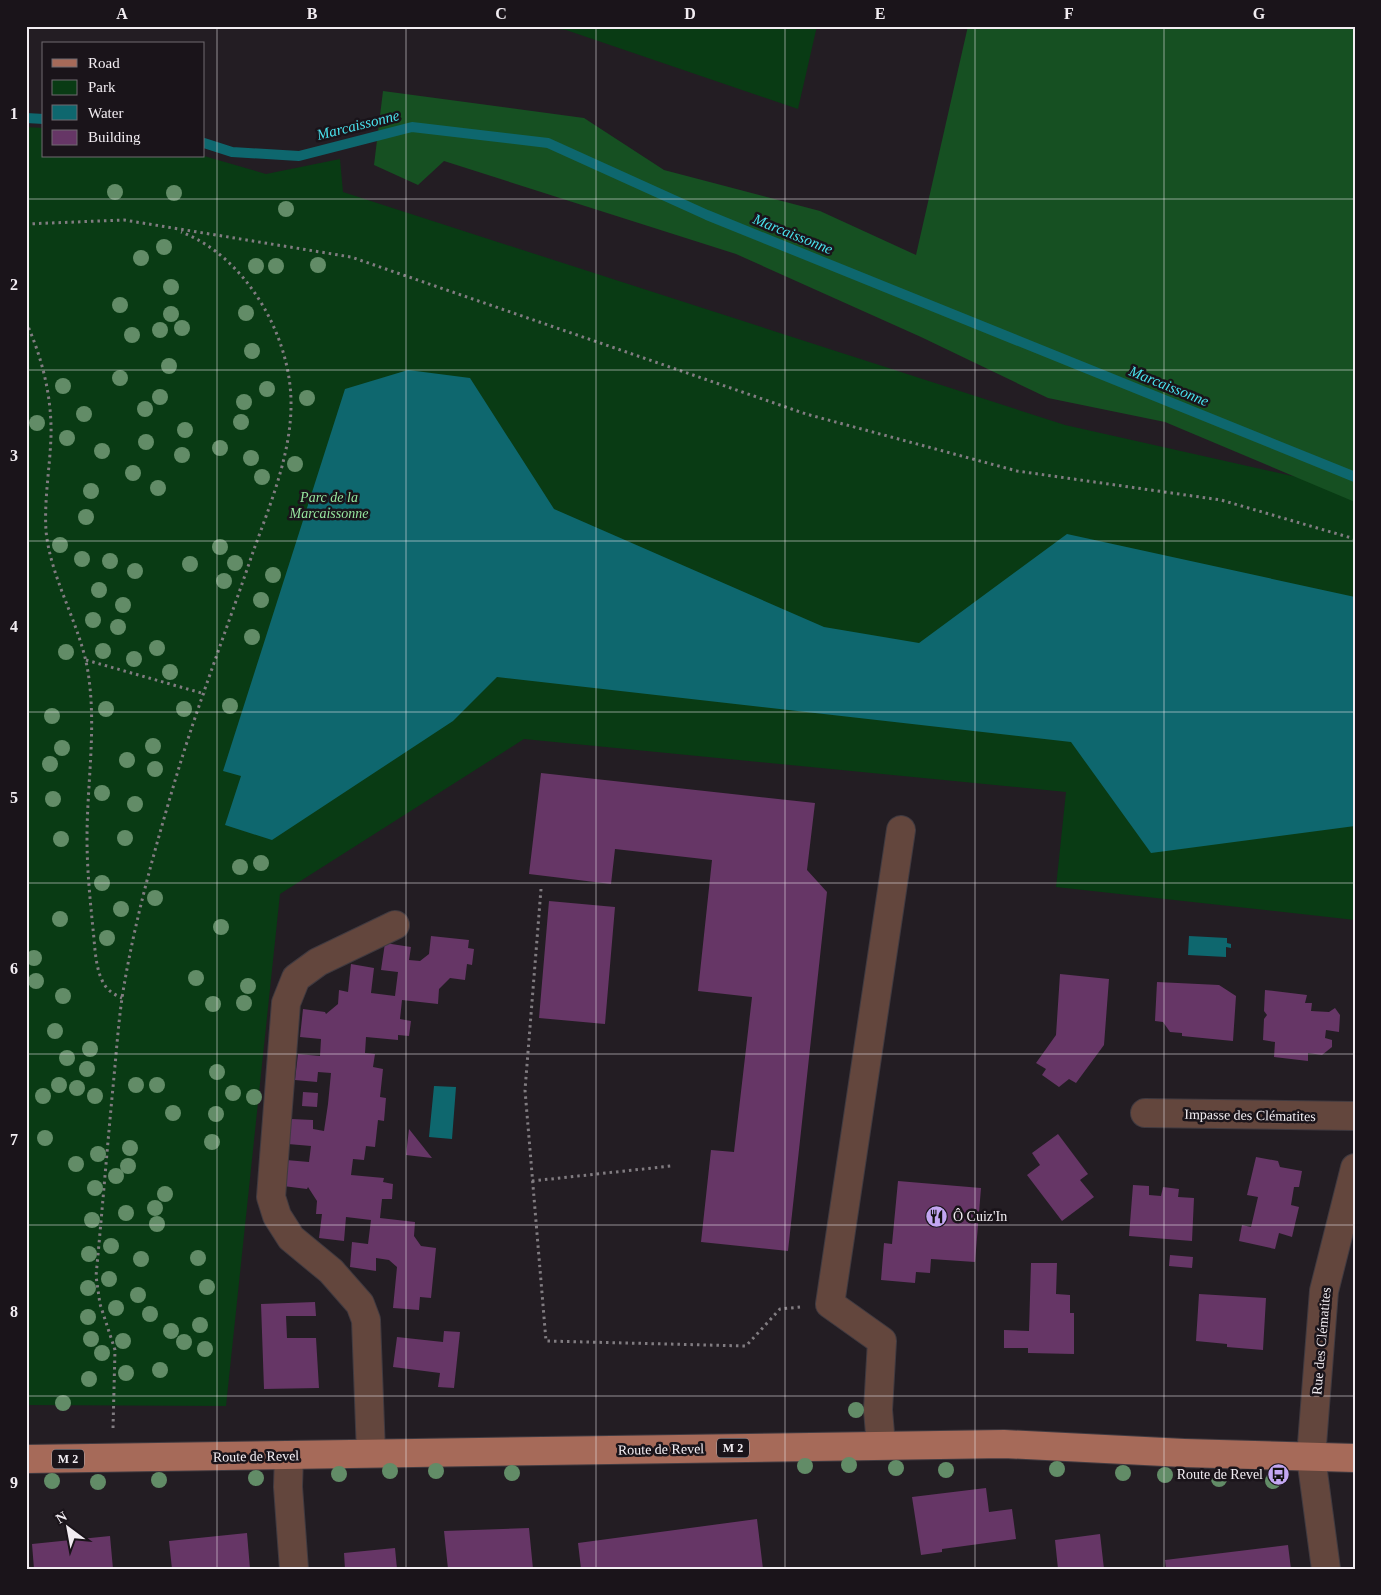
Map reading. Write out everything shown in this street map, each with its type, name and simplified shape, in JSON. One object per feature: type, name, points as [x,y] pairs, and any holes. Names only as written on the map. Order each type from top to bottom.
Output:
[{"type":"main road","name":"Route de Revel","points":[[26,1459],[1004,1444],[1355,1458]]},
{"type":"street","points":[[881,1445],[878,1410],[882,1341],[830,1304],[901,830]]},
{"type":"street","points":[[371,1453],[366,1320],[360,1304],[332,1271],[291,1238],[277,1216],[271,1196],[286,1004],[296,978],[318,962],[395,925]]},
{"type":"street","name":"Impasse des Clématites","points":[[1145,1113],[1355,1116]]},
{"type":"street","name":"Rue des Clématites","points":[[1326,1569],[1311,1457],[1324,1290],[1355,1168]]},
{"type":"street","points":[[289,1455],[288,1487],[294,1569]]},
{"type":"path","points":[[26,224],[124,220],[351,257],[806,414],[1017,471],[1222,500],[1355,539]]},
{"type":"path","points":[[113,1427],[115,1350],[100,1304],[96,1276],[122,998],[137,920],[172,789],[266,517],[291,427],[291,399],[288,375],[275,330],[248,284],[214,249],[193,236],[172,229]]},
{"type":"path","points":[[26,322],[41,365],[50,407],[51,434],[46,530],[54,568],[86,660],[89,679],[92,734],[87,838],[93,935],[99,971],[104,984],[122,998]]},
{"type":"path","points":[[86,660],[205,694]]},
{"type":"path","points":[[541,890],[525,1090],[546,1341],[746,1346],[780,1309],[830,1304]]},
{"type":"path","points":[[532,1181],[672,1166]]},
{"type":"green space","points":[[532,26],[817,26],[798,109],[566,30]]},
{"type":"green space","points":[[968,26],[1355,26],[1355,502],[1165,422],[1048,398],[921,337],[736,254],[444,161],[418,185],[374,165],[383,91],[584,118],[664,170],[820,211],[916,255]]},
{"type":"green space","name":"Parc de la Marcaissonne","points":[[26,127],[42,128],[42,158],[205,158],[205,156],[266,174],[340,159],[343,192],[1065,425],[1355,490],[1355,920],[1056,887],[1066,792],[524,739],[280,894],[226,1406],[26,1405]]},
{"type":"water","points":[[408,370],[470,378],[554,509],[824,627],[919,643],[1067,534],[1355,597],[1355,826],[1151,853],[1071,742],[497,677],[453,721],[272,840],[225,825],[241,776],[223,771],[345,389]]},
{"type":"water","points":[[1189,936],[1227,938],[1227,943],[1231,944],[1231,948],[1226,947],[1226,957],[1188,955]]},
{"type":"water","points":[[434,1086],[456,1087],[452,1139],[429,1137]]},
{"type":"building","points":[[541,773],[815,803],[807,870],[827,892],[788,1251],[701,1242],[711,1150],[734,1152],[752,997],[698,991],[712,860],[615,849],[611,884],[529,874]]},
{"type":"building","points":[[549,901],[615,907],[605,1024],[539,1018]]},
{"type":"building","points":[[431,936],[469,940],[468,948],[474,949],[472,965],[467,964],[465,980],[450,978],[439,989],[438,1004],[402,1000],[400,1019],[411,1021],[409,1036],[398,1035],[398,1040],[366,1037],[365,1053],[375,1054],[373,1067],[383,1069],[380,1097],[386,1098],[384,1121],[378,1120],[375,1147],[366,1146],[364,1160],[353,1159],[351,1175],[384,1178],[383,1182],[393,1184],[392,1199],[382,1199],[380,1218],[415,1222],[414,1236],[421,1246],[436,1248],[431,1298],[420,1297],[419,1310],[393,1308],[397,1267],[389,1260],[376,1258],[376,1271],[350,1267],[352,1242],[368,1244],[371,1220],[346,1217],[344,1241],[319,1238],[322,1214],[316,1214],[317,1201],[308,1187],[307,1189],[283,1186],[286,1160],[309,1162],[311,1146],[288,1144],[291,1119],[313,1120],[313,1129],[324,1131],[328,1104],[331,1073],[318,1072],[317,1082],[295,1080],[298,1054],[320,1056],[321,1039],[300,1037],[303,1009],[325,1012],[326,1014],[338,1004],[339,990],[348,992],[351,964],[374,968],[371,993],[395,996],[398,972],[381,970],[385,943],[411,947],[409,960],[420,961],[429,954]]},
{"type":"building","points":[[1060,974],[1109,979],[1104,1045],[1076,1083],[1069,1079],[1059,1087],[1042,1075],[1046,1069],[1036,1063],[1056,1035]]},
{"type":"building","points":[[1157,982],[1219,985],[1236,996],[1233,1041],[1182,1036],[1182,1033],[1170,1032],[1163,1022],[1155,1021]]},
{"type":"building","points":[[1265,990],[1307,995],[1305,1003],[1312,1003],[1311,1011],[1329,1012],[1335,1008],[1340,1015],[1339,1032],[1326,1030],[1325,1038],[1332,1040],[1332,1047],[1322,1055],[1308,1053],[1308,1061],[1274,1057],[1275,1042],[1263,1040],[1264,1019],[1267,1015],[1264,1011]]},
{"type":"building","points":[[303,1092],[318,1093],[317,1107],[302,1106]]},
{"type":"building","points":[[409,1129],[432,1158],[406,1155]]},
{"type":"building","points":[[1058,1134],[1088,1174],[1080,1180],[1094,1197],[1062,1221],[1027,1175],[1040,1165],[1032,1153]]},
{"type":"building","points":[[1256,1157],[1278,1161],[1280,1167],[1302,1171],[1299,1187],[1294,1187],[1291,1205],[1299,1207],[1292,1237],[1279,1233],[1275,1249],[1239,1241],[1242,1225],[1251,1227],[1258,1197],[1247,1195]]},
{"type":"building","name":"Ô Cuiz'In","points":[[898,1181],[981,1188],[975,1262],[931,1259],[930,1273],[916,1272],[915,1283],[881,1280],[884,1243],[892,1244]]},
{"type":"building","points":[[1133,1185],[1149,1186],[1149,1195],[1161,1196],[1163,1187],[1179,1189],[1178,1197],[1194,1198],[1192,1241],[1129,1236]]},
{"type":"building","points":[[1170,1255],[1193,1257],[1192,1268],[1169,1266]]},
{"type":"building","points":[[1031,1263],[1057,1263],[1056,1294],[1070,1295],[1070,1313],[1074,1313],[1074,1354],[1028,1353],[1028,1348],[1004,1348],[1004,1330],[1029,1331]]},
{"type":"building","points":[[1199,1294],[1266,1298],[1263,1350],[1227,1347],[1227,1344],[1196,1341]]},
{"type":"building","points":[[315,1302],[316,1316],[286,1316],[287,1338],[316,1338],[319,1388],[264,1389],[261,1304]]},
{"type":"building","points":[[444,1331],[460,1332],[454,1388],[438,1387],[440,1373],[393,1367],[397,1337],[443,1342]]},
{"type":"building","points":[[986,1488],[989,1512],[1012,1509],[1016,1539],[942,1549],[942,1552],[921,1555],[912,1497]]},
{"type":"building","points":[[757,1519],[763,1569],[581,1569],[578,1543]]},
{"type":"building","points":[[529,1528],[533,1569],[448,1569],[444,1531]]},
{"type":"building","points":[[247,1533],[250,1569],[172,1569],[169,1541]]},
{"type":"building","points":[[1100,1534],[1104,1569],[1058,1569],[1055,1540]]},
{"type":"building","points":[[110,1536],[113,1569],[34,1569],[32,1544]]},
{"type":"building","points":[[1288,1545],[1291,1569],[1166,1569],[1165,1560]]},
{"type":"building","points":[[395,1548],[397,1569],[345,1569],[344,1553]]},
{"type":"waterway","name":"Marcaissonne","points":[[26,118],[42,119]]},
{"type":"waterway","name":"Marcaissonne","points":[[205,143],[232,152],[299,156],[412,127],[548,143],[707,215],[1355,477]]},
{"type":"place","name":"Ô Cuiz'In","points":[[937,1216]]},
{"type":"place","name":"Route de Revel","points":[[1279,1474]]}]
